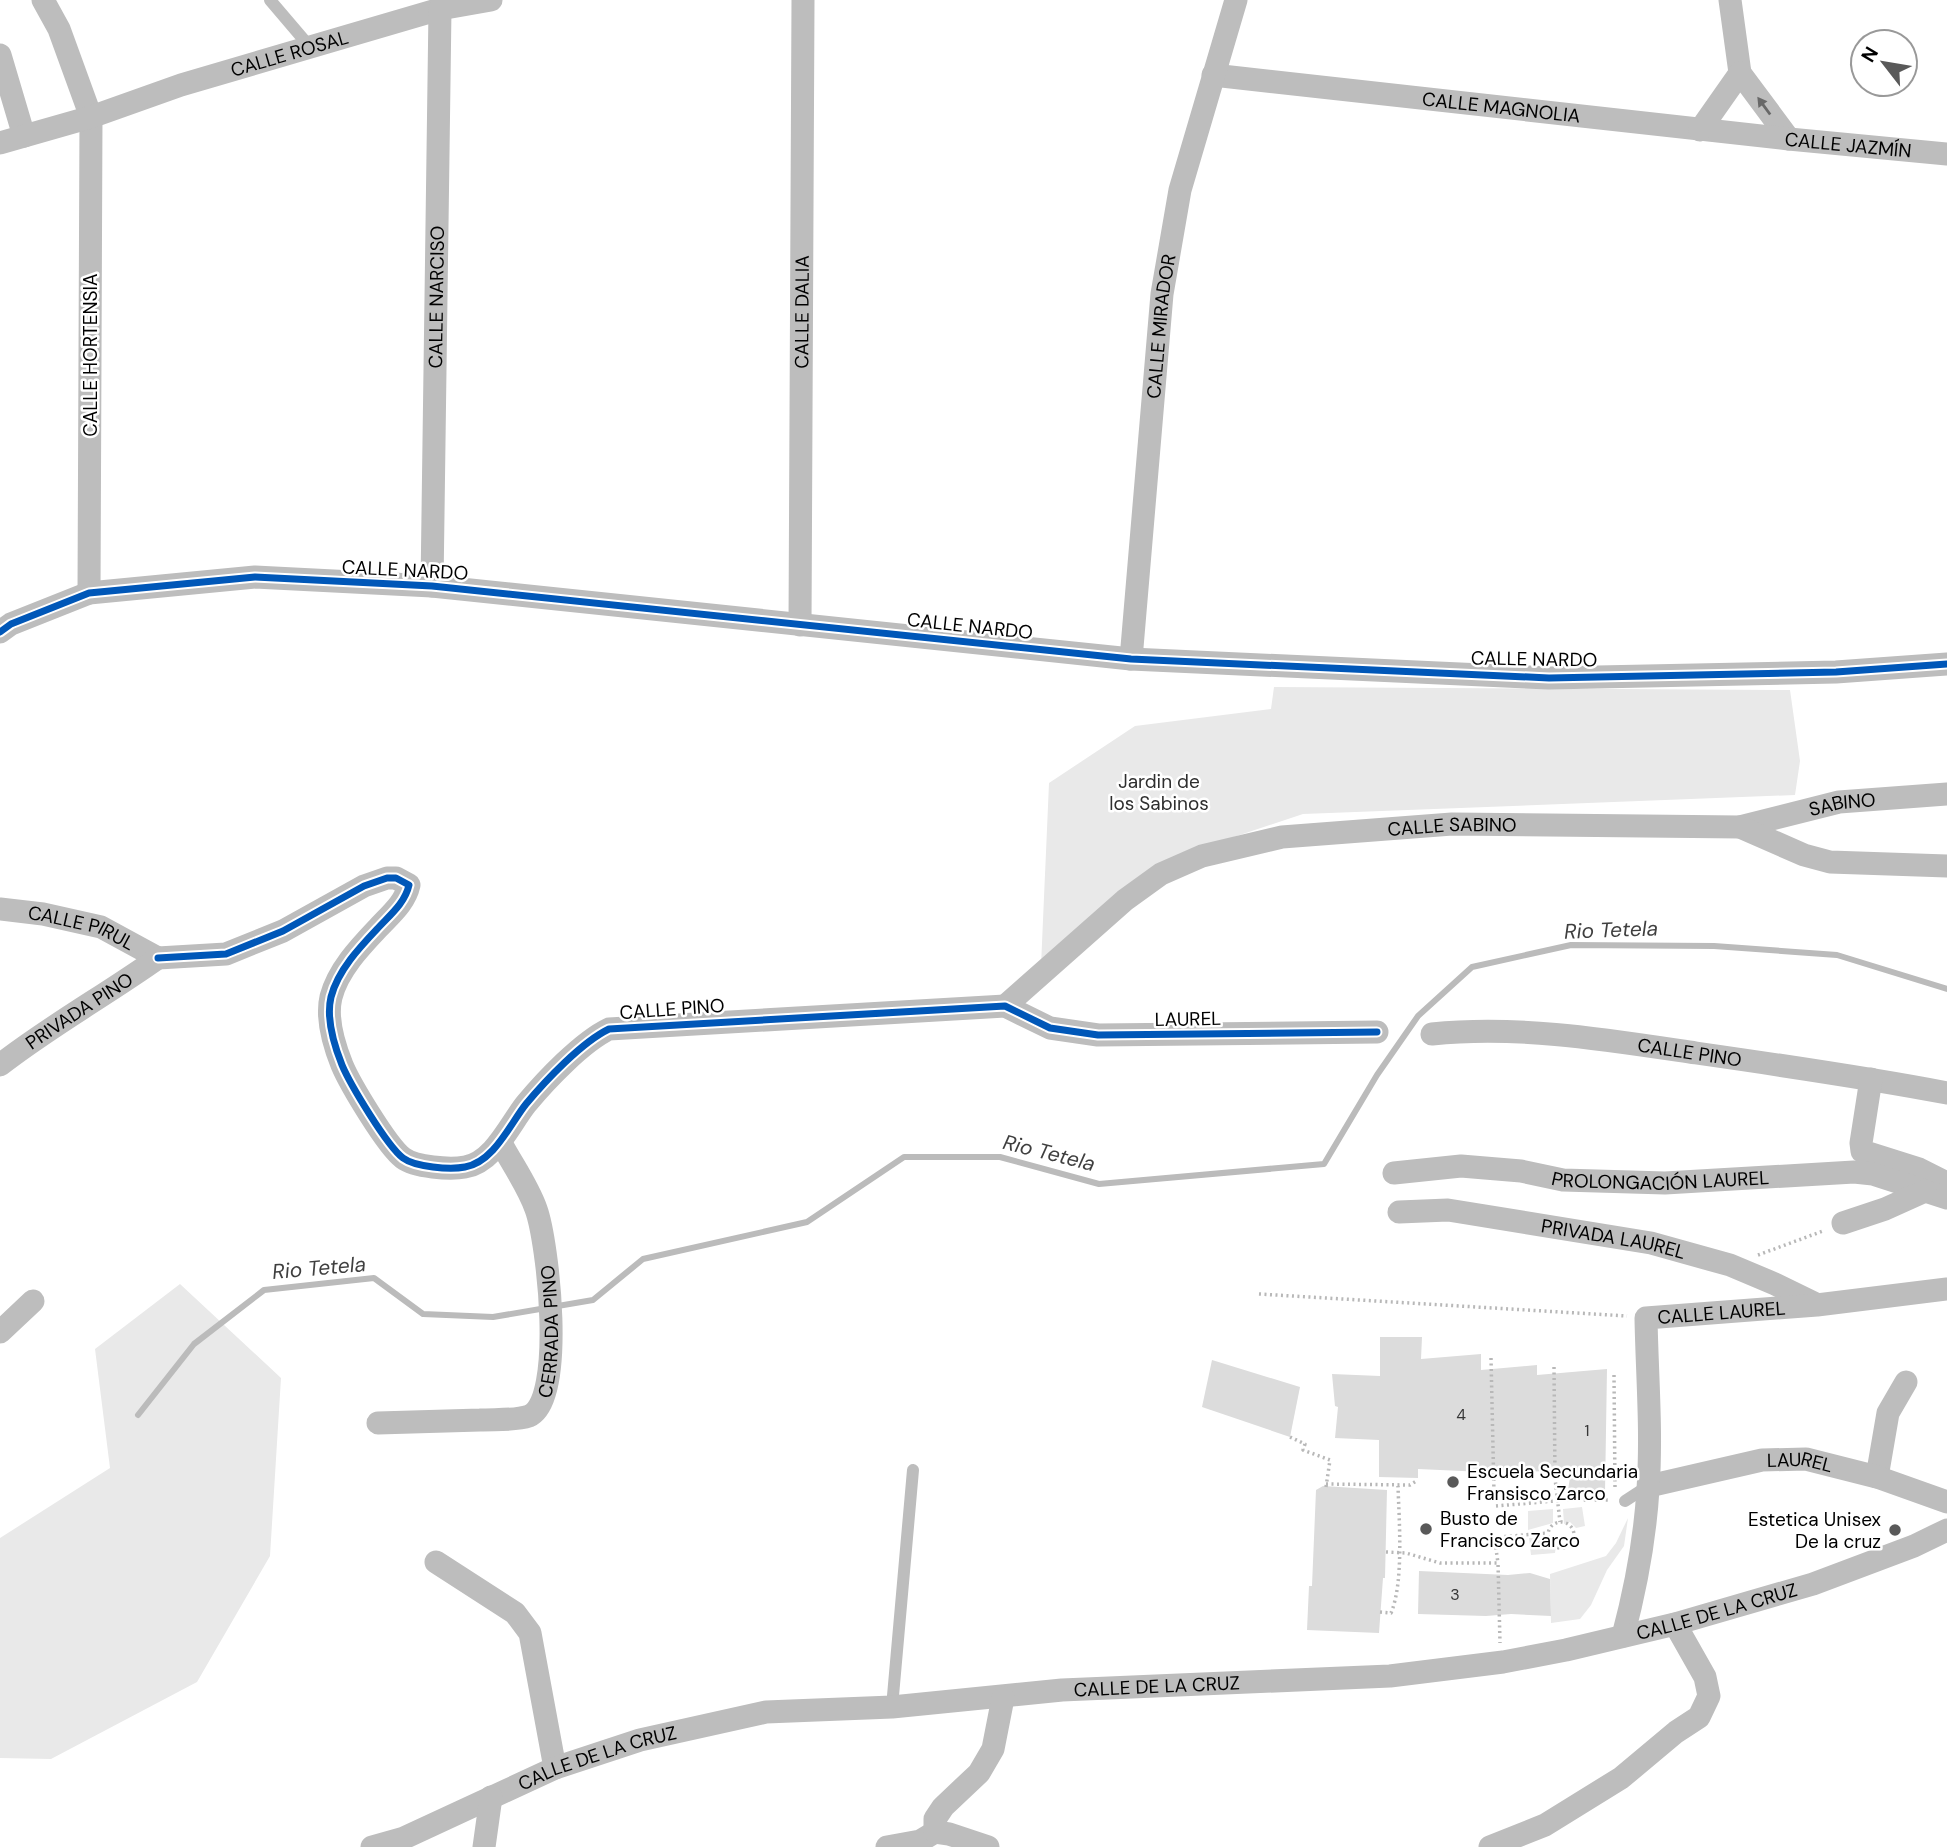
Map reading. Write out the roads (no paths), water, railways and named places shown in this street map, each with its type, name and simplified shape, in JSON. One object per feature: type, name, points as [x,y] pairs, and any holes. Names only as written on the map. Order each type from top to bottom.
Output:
[{"type":"street","points":[[43,0],[59,29],[91,117]]},
{"type":"street","name":"CALLE ROSAL","points":[[0,143],[91,117],[181,85],[440,9],[491,0]]},
{"type":"street","name":"CALLE DALIA","points":[[800,625],[803,0]]},
{"type":"street","name":"CALLE MIRADOR","points":[[1130,659],[1163,294],[1180,190],[1236,0]]},
{"type":"street","name":"CALLE JAZMÍN","points":[[1730,0],[1740,73],[1789,139],[1947,154]]},
{"type":"street","name":"CALLE NARCISO","points":[[432,586],[440,9]]},
{"type":"street","points":[[0,55],[24,136]]},
{"type":"street","points":[[1700,130],[1740,73]]},
{"type":"street","name":"CALLE MAGNOLIA","points":[[1213,75],[1789,139]]},
{"type":"street","name":"CALLE HORTENSIA","points":[[89,593],[91,117]]},
{"type":"street","name":"CALLE NARDO","points":[[0,632],[11,624],[89,593],[255,577],[432,586],[1130,659],[1549,678],[1836,672],[1947,664]]},
{"type":"street","name":"SABINO","points":[[1740,827],[1839,802],[1947,794]]},
{"type":"street","name":"CALLE SABINO","points":[[1005,1006],[1125,900],[1161,874],[1202,856],[1282,837],[1452,824],[1740,827],[1804,855],[1830,862],[1947,866]]},
{"type":"street","name":"CALLE PINO","points":[[158,958],[226,954],[283,930],[363,886],[387,878],[409,885],[402,902],[345,966],[331,998],[328,1016],[342,1065],[384,1138],[403,1159],[411,1163],[449,1169],[468,1167],[501,1143],[526,1105],[583,1046],[609,1029],[1005,1006]]},
{"type":"street","name":"CALLE PIRUL","points":[[0,909],[43,914],[101,927],[158,958]]},
{"type":"street","name":"PRIVADA PINO","points":[[0,1065],[158,958]]},
{"type":"street","name":"LAUREL","points":[[1005,1006],[1050,1028],[1098,1035],[1377,1032]]},
{"type":"street","name":"CALLE PINO","points":[[1432,1034],[1474,1030],[1602,1039],[1947,1093]]},
{"type":"street","points":[[1871,1079],[1861,1143],[1863,1151],[1919,1169],[1947,1183]]},
{"type":"street","name":"CERRADA PINO","points":[[378,1423],[502,1419],[528,1416],[539,1408],[544,1395],[552,1339],[548,1258],[536,1208],[501,1143]]},
{"type":"street","name":"PROLONGACIÓN LAUREL","points":[[1394,1173],[1461,1166],[1521,1171],[1563,1180],[1665,1183],[1854,1172],[1873,1174],[1925,1191]]},
{"type":"street","points":[[1843,1223],[1885,1209],[1925,1191],[1947,1198]]},
{"type":"street","name":"PRIVADA LAUREL","points":[[1399,1212],[1448,1210],[1554,1225],[1651,1243],[1730,1265],[1775,1283],[1817,1305]]},
{"type":"street","name":"CALLE LAUREL","points":[[1623,1636],[1638,1576],[1648,1486],[1646,1318],[1817,1305],[1947,1289]]},
{"type":"street","points":[[0,1332],[33,1300]]},
{"type":"street","points":[[1877,1477],[1888,1413],[1906,1382]]},
{"type":"street","name":"LAUREL","points":[[1648,1486],[1762,1460],[1806,1459],[1877,1477],[1947,1502]]},
{"type":"street","name":"CALLE DE LA CRUZ","points":[[372,1847],[404,1838],[555,1768],[640,1740],[766,1712],[892,1707],[1062,1690],[1390,1676],[1503,1662],[1675,1624],[1813,1584],[1914,1546],[1947,1530]]},
{"type":"street","points":[[436,1562],[524,1622],[530,1633],[555,1768]]},
{"type":"street","points":[[1490,1847],[1545,1825],[1621,1778],[1676,1732],[1699,1717],[1709,1696],[1705,1677],[1675,1624]]},
{"type":"street","points":[[934,1832],[935,1819],[943,1807],[979,1773],[993,1749],[1003,1698]]},
{"type":"street","points":[[484,1847],[491,1797]]},
{"type":"street","points":[[887,1847],[920,1841],[934,1832],[988,1847]]},
{"type":"lane","points":[[270,0],[310,47]]},
{"type":"lane","points":[[892,1707],[913,1470]]},
{"type":"lane","points":[[1625,1501],[1648,1486]]},
{"type":"waterway","name":"Rio Tetela","points":[[138,1415],[194,1344],[264,1290],[374,1278],[423,1314],[493,1317],[593,1300],[643,1259],[807,1222],[904,1157],[1000,1157],[1099,1184],[1324,1164],[1377,1075],[1418,1016],[1472,967],[1571,945],[1714,946],[1837,955],[1947,989]]},
{"type":"place","name":"Escuela Secundaria Fransisco Zarco","points":[[1453,1482]]},
{"type":"place","name":"Busto de Francisco Zarco","points":[[1426,1529]]},
{"type":"place","name":"Estetica Unisex De la cruz","points":[[1895,1530]]},
{"type":"park label","name":"Jardin de los Sabinos","points":[[1159,792]]}]
